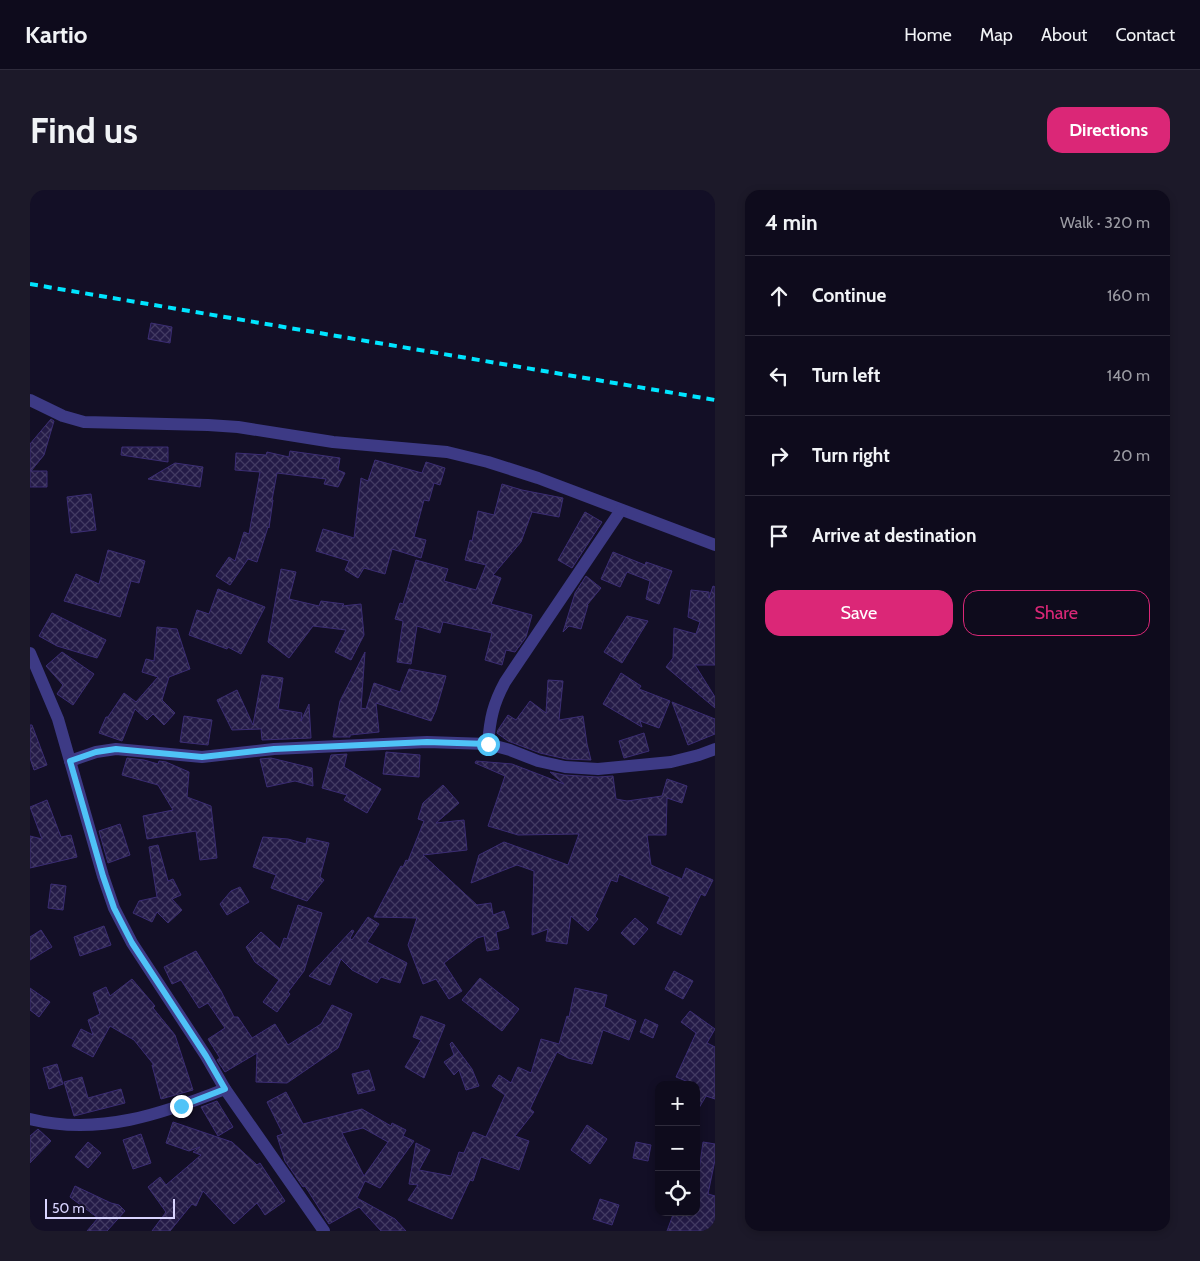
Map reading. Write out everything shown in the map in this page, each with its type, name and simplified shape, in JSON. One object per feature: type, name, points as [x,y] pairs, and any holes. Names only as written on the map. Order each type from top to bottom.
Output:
[{"type":"street","points":[[30,400],[62,416],[84,422],[238,427],[333,442],[447,452],[488,462],[538,478],[715,545]]},
{"type":"street","points":[[488,744],[495,701],[505,682],[622,510]]},
{"type":"street","points":[[30,653],[58,719],[114,908],[132,943],[206,1056],[225,1089],[324,1231]]},
{"type":"street","points":[[70,761],[96,752],[116,749],[202,757],[274,749],[427,742],[488,744],[538,761],[565,767],[598,769],[671,762],[715,749]]},
{"type":"street","points":[[30,1120],[78,1126],[105,1124],[153,1115],[225,1089]]},
{"type":"building","points":[[151,323],[172,327],[170,343],[148,339]]},
{"type":"building","points":[[51,419],[54,421],[44,455],[31,471],[47,471],[47,487],[30,487],[30,444]]},
{"type":"building","points":[[122,447],[168,447],[168,462],[121,455]]},
{"type":"building","points":[[290,451],[340,458],[338,470],[345,473],[338,487],[324,484],[326,479],[277,473],[269,528],[257,562],[248,559],[230,585],[216,576],[229,557],[235,561],[244,532],[249,534],[260,472],[235,470],[236,453],[266,455],[267,452],[289,457]]},
{"type":"building","points":[[375,460],[422,473],[426,462],[445,468],[440,485],[434,483],[429,501],[424,500],[414,537],[426,540],[421,558],[392,549],[385,574],[364,568],[358,578],[345,570],[349,561],[316,551],[323,529],[354,538],[361,478],[368,481]]},
{"type":"building","points":[[175,463],[203,467],[200,487],[148,479]]},
{"type":"building","points":[[502,484],[563,498],[559,517],[532,512],[521,542],[493,575],[501,578],[491,604],[532,615],[526,637],[515,652],[506,650],[502,665],[485,660],[492,633],[443,622],[440,633],[417,626],[411,664],[397,662],[403,621],[395,619],[400,603],[403,604],[416,560],[448,569],[444,581],[476,590],[486,565],[465,560],[470,540],[472,541],[478,511],[494,515]]},
{"type":"building","points":[[91,494],[96,530],[71,533],[67,497]]},
{"type":"building","points":[[585,512],[602,522],[572,568],[558,560]]},
{"type":"building","points":[[108,550],[145,561],[139,583],[131,581],[120,617],[64,601],[76,574],[99,584]]},
{"type":"building","points":[[613,552],[645,565],[646,562],[672,571],[659,604],[646,599],[650,581],[627,572],[620,587],[601,579]]},
{"type":"building","points":[[281,569],[296,572],[289,599],[319,606],[321,601],[344,604],[342,606],[361,604],[364,635],[351,660],[335,652],[346,630],[313,626],[289,658],[268,642]]},
{"type":"building","points":[[586,576],[601,588],[587,605],[581,629],[569,626],[563,632],[575,593]]},
{"type":"building","points":[[713,586],[715,587],[715,665],[695,665],[715,697],[715,708],[666,667],[673,658],[674,628],[696,634],[700,622],[688,617],[691,590],[709,592],[709,598]]},
{"type":"building","points":[[218,589],[265,607],[241,654],[228,647],[227,649],[189,635],[197,610],[209,614]]},
{"type":"building","points":[[52,613],[106,640],[97,658],[57,646],[39,636]]},
{"type":"building","points":[[627,616],[648,621],[622,663],[604,652]]},
{"type":"building","points":[[157,627],[177,629],[190,669],[169,677],[162,700],[175,713],[164,725],[153,714],[147,720],[135,709],[122,741],[99,733],[106,717],[108,717],[124,693],[136,702],[158,677],[142,672],[146,659],[154,661]]},
{"type":"building","points":[[62,652],[94,674],[73,705],[57,694],[63,685],[46,666]]},
{"type":"building","points":[[365,652],[361,708],[366,709],[374,683],[400,692],[409,669],[446,676],[431,721],[376,703],[379,732],[350,735],[350,737],[333,737],[340,701]]},
{"type":"building","points":[[621,673],[641,686],[639,689],[670,701],[659,728],[640,721],[642,727],[603,704]]},
{"type":"building","points":[[262,675],[283,678],[278,709],[302,713],[301,721],[309,704],[311,738],[262,740],[261,729],[232,730],[217,700],[237,690],[253,725]]},
{"type":"building","points":[[548,680],[563,681],[559,720],[583,716],[591,760],[566,759],[540,753],[508,741],[497,733],[508,715],[516,720],[530,701],[546,713]]},
{"type":"building","points":[[672,702],[715,719],[715,734],[688,745]]},
{"type":"building","points":[[184,716],[212,720],[208,745],[180,742]]},
{"type":"building","points":[[30,725],[32,725],[47,765],[34,770],[30,758]]},
{"type":"building","points":[[644,733],[649,751],[624,758],[619,741]]},
{"type":"building","points":[[386,752],[420,755],[419,777],[383,774]]},
{"type":"building","points":[[347,754],[344,767],[381,789],[367,813],[344,800],[347,795],[322,788],[331,755]]},
{"type":"building","points":[[127,758],[158,764],[159,761],[166,762],[189,772],[187,797],[211,806],[217,858],[200,860],[196,831],[147,839],[143,816],[173,810],[158,785],[122,775]]},
{"type":"building","points":[[271,758],[312,768],[313,786],[295,781],[267,787],[260,759]]},
{"type":"building","points":[[476,761],[512,764],[564,784],[550,772],[564,775],[613,776],[616,799],[627,801],[662,796],[667,779],[687,786],[682,803],[667,798],[666,835],[647,835],[651,865],[682,879],[686,868],[713,880],[705,896],[701,894],[681,935],[657,923],[670,897],[619,874],[617,882],[611,880],[595,916],[598,919],[588,931],[571,916],[567,944],[546,941],[548,929],[532,935],[534,871],[517,865],[471,883],[479,855],[504,842],[568,865],[579,834],[518,835],[488,826],[505,776],[475,763]]},
{"type":"building","points":[[443,785],[459,803],[436,823],[464,820],[467,850],[423,855],[478,906],[491,903],[493,915],[504,911],[509,928],[496,932],[499,949],[487,951],[484,936],[477,938],[444,963],[462,991],[449,999],[436,979],[423,984],[408,945],[417,918],[374,917],[401,866],[403,867],[406,860],[408,861],[424,821],[418,819],[423,803]]},
{"type":"building","points":[[47,800],[61,837],[71,835],[77,857],[30,868],[30,836],[42,839],[30,807]]},
{"type":"building","points":[[120,824],[130,855],[108,863],[99,831]]},
{"type":"building","points":[[263,837],[288,839],[306,844],[307,838],[329,843],[320,877],[324,880],[307,901],[271,888],[276,875],[253,867]]},
{"type":"building","points":[[158,845],[168,881],[173,879],[181,895],[172,899],[182,910],[168,923],[157,912],[152,922],[133,913],[139,901],[157,897],[149,847]]},
{"type":"building","points":[[51,884],[66,886],[63,910],[48,908]]},
{"type":"building","points":[[240,887],[249,902],[227,915],[220,904],[231,891]]},
{"type":"building","points":[[298,905],[322,913],[304,971],[288,992],[290,994],[277,1012],[263,1002],[279,980],[255,962],[246,947],[261,932],[280,949],[284,938],[287,939]]},
{"type":"building","points":[[368,917],[379,924],[367,942],[407,963],[400,983],[381,977],[377,983],[352,970],[341,959],[330,985],[309,976],[352,930],[354,931],[350,938],[352,940]]},
{"type":"building","points":[[635,918],[648,929],[634,945],[621,933]]},
{"type":"building","points":[[104,926],[111,945],[80,956],[74,937]]},
{"type":"building","points":[[41,930],[52,947],[30,960],[30,937]]},
{"type":"building","points":[[196,951],[221,991],[234,1017],[238,1017],[252,1038],[275,1024],[288,1045],[321,1024],[332,1005],[352,1014],[338,1048],[287,1083],[256,1082],[257,1053],[225,1072],[217,1060],[220,1058],[208,1039],[225,1028],[208,1003],[199,1008],[181,980],[172,984],[164,967]]},
{"type":"building","points":[[674,971],[693,981],[683,999],[665,989]]},
{"type":"building","points":[[480,978],[519,1009],[502,1031],[462,1000]]},
{"type":"building","points":[[132,979],[155,1006],[153,1008],[175,1035],[193,1090],[161,1099],[152,1065],[154,1065],[134,1040],[110,1026],[93,1057],[72,1046],[81,1029],[93,1035],[88,1020],[100,1014],[93,993],[106,987],[110,996]]},
{"type":"building","points":[[30,988],[50,1002],[39,1017],[30,1010]]},
{"type":"building","points":[[575,988],[607,995],[604,1007],[636,1021],[629,1040],[603,1030],[592,1064],[568,1058],[557,1052],[530,1109],[534,1112],[515,1136],[529,1141],[519,1170],[481,1157],[473,1181],[470,1180],[452,1219],[408,1200],[418,1185],[409,1184],[416,1143],[430,1150],[419,1170],[451,1176],[459,1152],[464,1153],[473,1132],[486,1137],[505,1095],[492,1086],[499,1075],[511,1083],[518,1067],[531,1073],[541,1039],[559,1044],[567,1016],[569,1017]]},
{"type":"building","points":[[690,1011],[715,1029],[707,1043],[715,1047],[715,1099],[706,1096],[700,1106],[700,1081],[686,1081],[676,1077],[696,1033],[681,1022]]},
{"type":"building","points":[[421,1016],[445,1025],[424,1078],[405,1067],[421,1040],[413,1037]]},
{"type":"building","points":[[645,1019],[658,1025],[653,1038],[640,1032]]},
{"type":"building","points":[[452,1042],[472,1069],[479,1086],[466,1090],[459,1070],[454,1075],[444,1062],[454,1055],[450,1044]]},
{"type":"building","points":[[57,1064],[63,1084],[49,1089],[43,1068]]},
{"type":"building","points":[[369,1070],[375,1090],[358,1094],[352,1074]]},
{"type":"building","points":[[82,1077],[88,1098],[121,1089],[125,1103],[74,1116],[64,1082]]},
{"type":"building","points":[[286,1092],[303,1124],[362,1109],[391,1126],[392,1123],[406,1130],[403,1136],[414,1141],[380,1188],[365,1181],[357,1198],[395,1219],[406,1231],[381,1231],[359,1207],[329,1224],[305,1186],[303,1187],[285,1161],[277,1136],[283,1134],[267,1102]],"holes":[[[363,1128],[388,1142],[364,1176],[342,1133]]]},
{"type":"building","points":[[217,1101],[233,1127],[218,1136],[201,1107]]},
{"type":"building","points":[[173,1122],[232,1142],[257,1165],[260,1163],[285,1201],[265,1215],[257,1203],[234,1224],[203,1191],[196,1206],[192,1204],[170,1231],[152,1231],[166,1212],[148,1187],[160,1177],[166,1185],[201,1155],[193,1152],[200,1147],[189,1151],[166,1143]]},
{"type":"building","points":[[587,1125],[607,1139],[590,1164],[571,1150]]},
{"type":"building","points":[[38,1129],[51,1141],[30,1163],[30,1136]]},
{"type":"building","points":[[141,1134],[151,1163],[133,1169],[123,1140]]},
{"type":"building","points":[[88,1142],[101,1153],[88,1168],[75,1157]]},
{"type":"building","points":[[636,1142],[651,1145],[648,1161],[633,1158]]},
{"type":"building","points":[[703,1142],[715,1144],[715,1160],[708,1194],[715,1196],[715,1231],[667,1231],[673,1216],[700,1216],[700,1164]]},
{"type":"building","points":[[75,1186],[119,1205],[125,1211],[107,1231],[87,1231],[98,1218],[70,1197]]},
{"type":"building","points":[[600,1199],[619,1205],[612,1225],[593,1219]]},
{"type":"railway","points":[[30,284],[715,400]]},
{"type":"route","points":[[181,1106],[225,1089],[206,1056],[132,943],[114,908],[70,761],[96,752],[116,749],[202,757],[274,749],[427,742],[488,744]]}]
